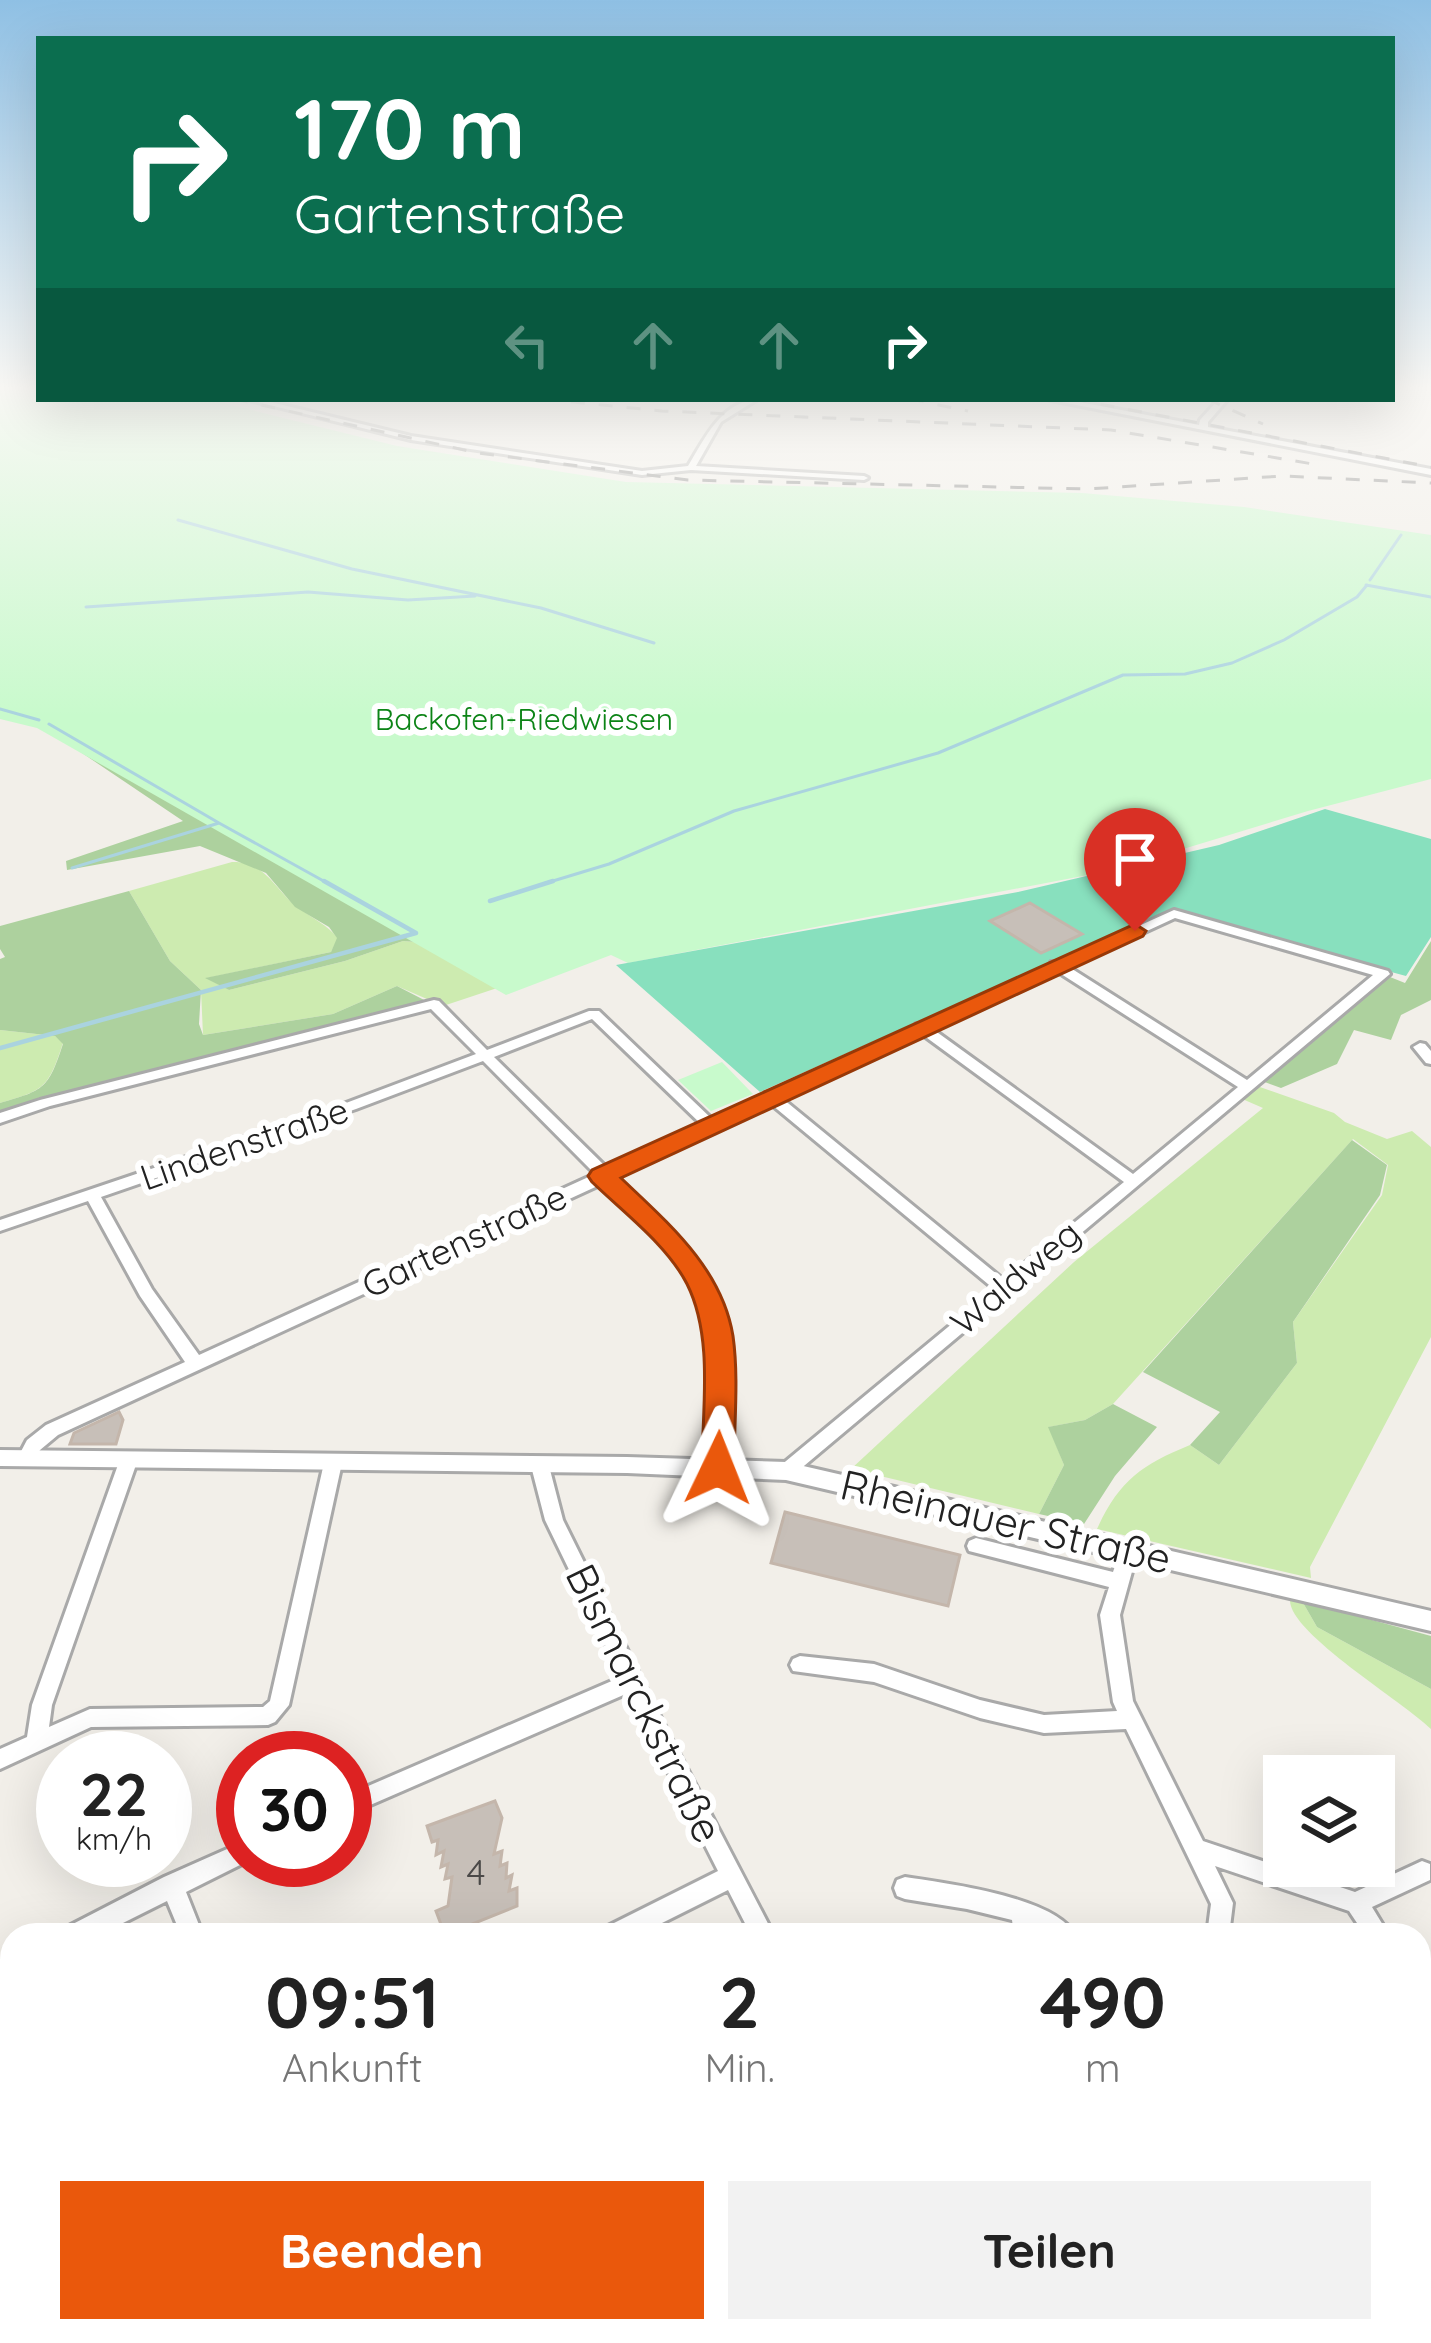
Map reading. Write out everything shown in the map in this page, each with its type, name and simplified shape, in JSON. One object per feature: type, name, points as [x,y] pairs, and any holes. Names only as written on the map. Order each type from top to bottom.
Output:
[{"type":"street","name":"Gartenstraße","points":[[26,1459],[33,1445],[52,1430],[1174,914],[1384,974]]},
{"type":"street","points":[[1056,965],[1246,1085]]},
{"type":"street","name":"Waldweg","points":[[786,1471],[1384,974]]},
{"type":"street","points":[[0,1118],[44,1102],[434,1004],[664,1235],[700,1281],[718,1335],[718,1468]]},
{"type":"street","name":"Lindenstraße","points":[[0,1226],[487,1057],[594,1014],[710,1124]]},
{"type":"street","points":[[921,1027],[1132,1180]]},
{"type":"street","points":[[770,1096],[1002,1287]]},
{"type":"street","points":[[92,1195],[146,1292],[195,1363]]},
{"type":"street","name":"Rheinauer Straße","points":[[0,1458],[786,1471],[1431,1621]]},
{"type":"street","points":[[38,1731],[42,1705],[128,1462]]},
{"type":"street","points":[[61,1731],[90,1718],[268,1716],[279,1706],[333,1463]]},
{"type":"street","name":"Bismarckstraße","points":[[540,1466],[554,1520],[757,1923]]},
{"type":"street","points":[[976,1546],[1117,1581]]},
{"type":"street","points":[[1130,1550],[1110,1615],[1123,1702],[1222,1903],[1220,1923]]},
{"type":"street","points":[[800,1665],[874,1673],[980,1709],[1044,1724],[1132,1719]]},
{"type":"street","points":[[372,1794],[634,1681]]},
{"type":"street","points":[[0,1759],[36,1742]]},
{"type":"street","points":[[1198,1850],[1356,1903],[1370,1923]]},
{"type":"street","points":[[1356,1903],[1421,1872]]},
{"type":"street","points":[[638,1923],[732,1876]]},
{"type":"street","points":[[98,1923],[168,1887]]},
{"type":"street","points":[[173,1887],[187,1923]]},
{"type":"street","points":[[905,1888],[970,1897],[1022,1923]]},
{"type":"green space","name":"Backofen-Riedwiesen","points":[[0,498],[1144,498],[1244,507],[1431,535],[1431,779],[1114,870],[628,963],[611,955],[506,995],[37,728],[0,719]]},
{"type":"green space","points":[[42,726],[442,944],[403,941],[229,990],[205,978],[331,952],[337,938],[329,927],[295,907],[266,873],[200,846],[67,870],[66,861],[183,821]]},
{"type":"green space","points":[[1325,809],[1431,839],[1431,937],[1406,976],[1166,911],[760,1092],[616,965],[1018,892],[1219,845]]},
{"type":"green space","points":[[232,862],[262,872],[291,902],[338,938],[331,952],[207,978],[229,990],[403,941],[442,944],[515,982],[443,1006],[397,986],[333,1014],[203,1035],[201,990],[170,961],[129,891]]},
{"type":"green space","points":[[129,891],[170,961],[201,990],[203,1035],[333,1014],[397,986],[428,1002],[0,1112],[0,1103],[43,1086],[63,1044],[55,1036],[0,1030],[0,959],[5,957],[0,949],[0,926]]},
{"type":"green space","points":[[1431,941],[1431,1000],[1401,1015],[1391,1040],[1354,1030],[1337,1064],[1281,1088],[1262,1081],[1390,977],[1405,983]]},
{"type":"green space","points":[[0,1030],[55,1036],[63,1043],[43,1085],[0,1103]]},
{"type":"green space","points":[[722,1062],[753,1094],[711,1111],[678,1080]]},
{"type":"green space","points":[[1257,1086],[1334,1113],[1387,1139],[1412,1131],[1431,1147],[1431,1337],[1310,1567],[1311,1578],[1097,1529],[1123,1487],[1158,1460],[1190,1445],[1219,1465],[1297,1363],[1293,1322],[1382,1195],[1388,1165],[1353,1139],[1113,1404],[1085,1420],[1049,1427],[1064,1465],[1039,1514],[851,1469],[1074,1262],[1263,1108],[1240,1098]]},
{"type":"green space","points":[[1352,1140],[1387,1165],[1380,1195],[1293,1322],[1297,1363],[1219,1465],[1190,1445],[1220,1412],[1143,1372]]},
{"type":"green space","points":[[1113,1404],[1157,1427],[1115,1476],[1084,1524],[1039,1514],[1064,1465],[1048,1427],[1085,1420]]},
{"type":"green space","points":[[1290,1600],[1302,1601],[1317,1627],[1431,1689],[1431,1729],[1327,1648],[1295,1614]]},
{"type":"green space","points":[[1302,1601],[1431,1636],[1431,1689],[1317,1627]]},
{"type":"building","points":[[1030,903],[1082,934],[1041,953],[990,921]]},
{"type":"building","points":[[119,1412],[123,1420],[116,1444],[70,1444],[74,1433]]},
{"type":"building","points":[[785,1512],[960,1555],[948,1606],[771,1563]]},
{"type":"building","points":[[495,1801],[502,1818],[494,1854],[502,1851],[500,1866],[507,1863],[506,1878],[512,1875],[509,1891],[517,1888],[517,1906],[475,1923],[440,1923],[436,1911],[448,1906],[452,1877],[445,1879],[444,1851],[436,1855],[438,1840],[432,1842],[427,1826]]},
{"type":"waterway","points":[[178,520],[352,569],[541,608],[654,643]]},
{"type":"waterway","points":[[1370,580],[1401,535]]},
{"type":"waterway","points":[[543,884],[609,864],[734,811],[938,753],[1123,675],[1185,674],[1232,663],[1284,640],[1357,597],[1367,585]]},
{"type":"waterway","points":[[1367,585],[1431,597]]},
{"type":"waterway","points":[[86,607],[308,592],[408,600],[475,596]]},
{"type":"waterway","points":[[0,709],[39,720]]},
{"type":"waterway","points":[[49,724],[219,823]]},
{"type":"waterway","points":[[72,868],[219,823]]},
{"type":"waterway","points":[[219,823],[329,884]]},
{"type":"waterway","points":[[0,1048],[416,933],[324,881]]},
{"type":"waterway","points":[[490,901],[553,881]]},
{"type":"route","points":[[718,1468],[718,1335],[700,1281],[664,1235],[602,1176],[1135,931]]}]
